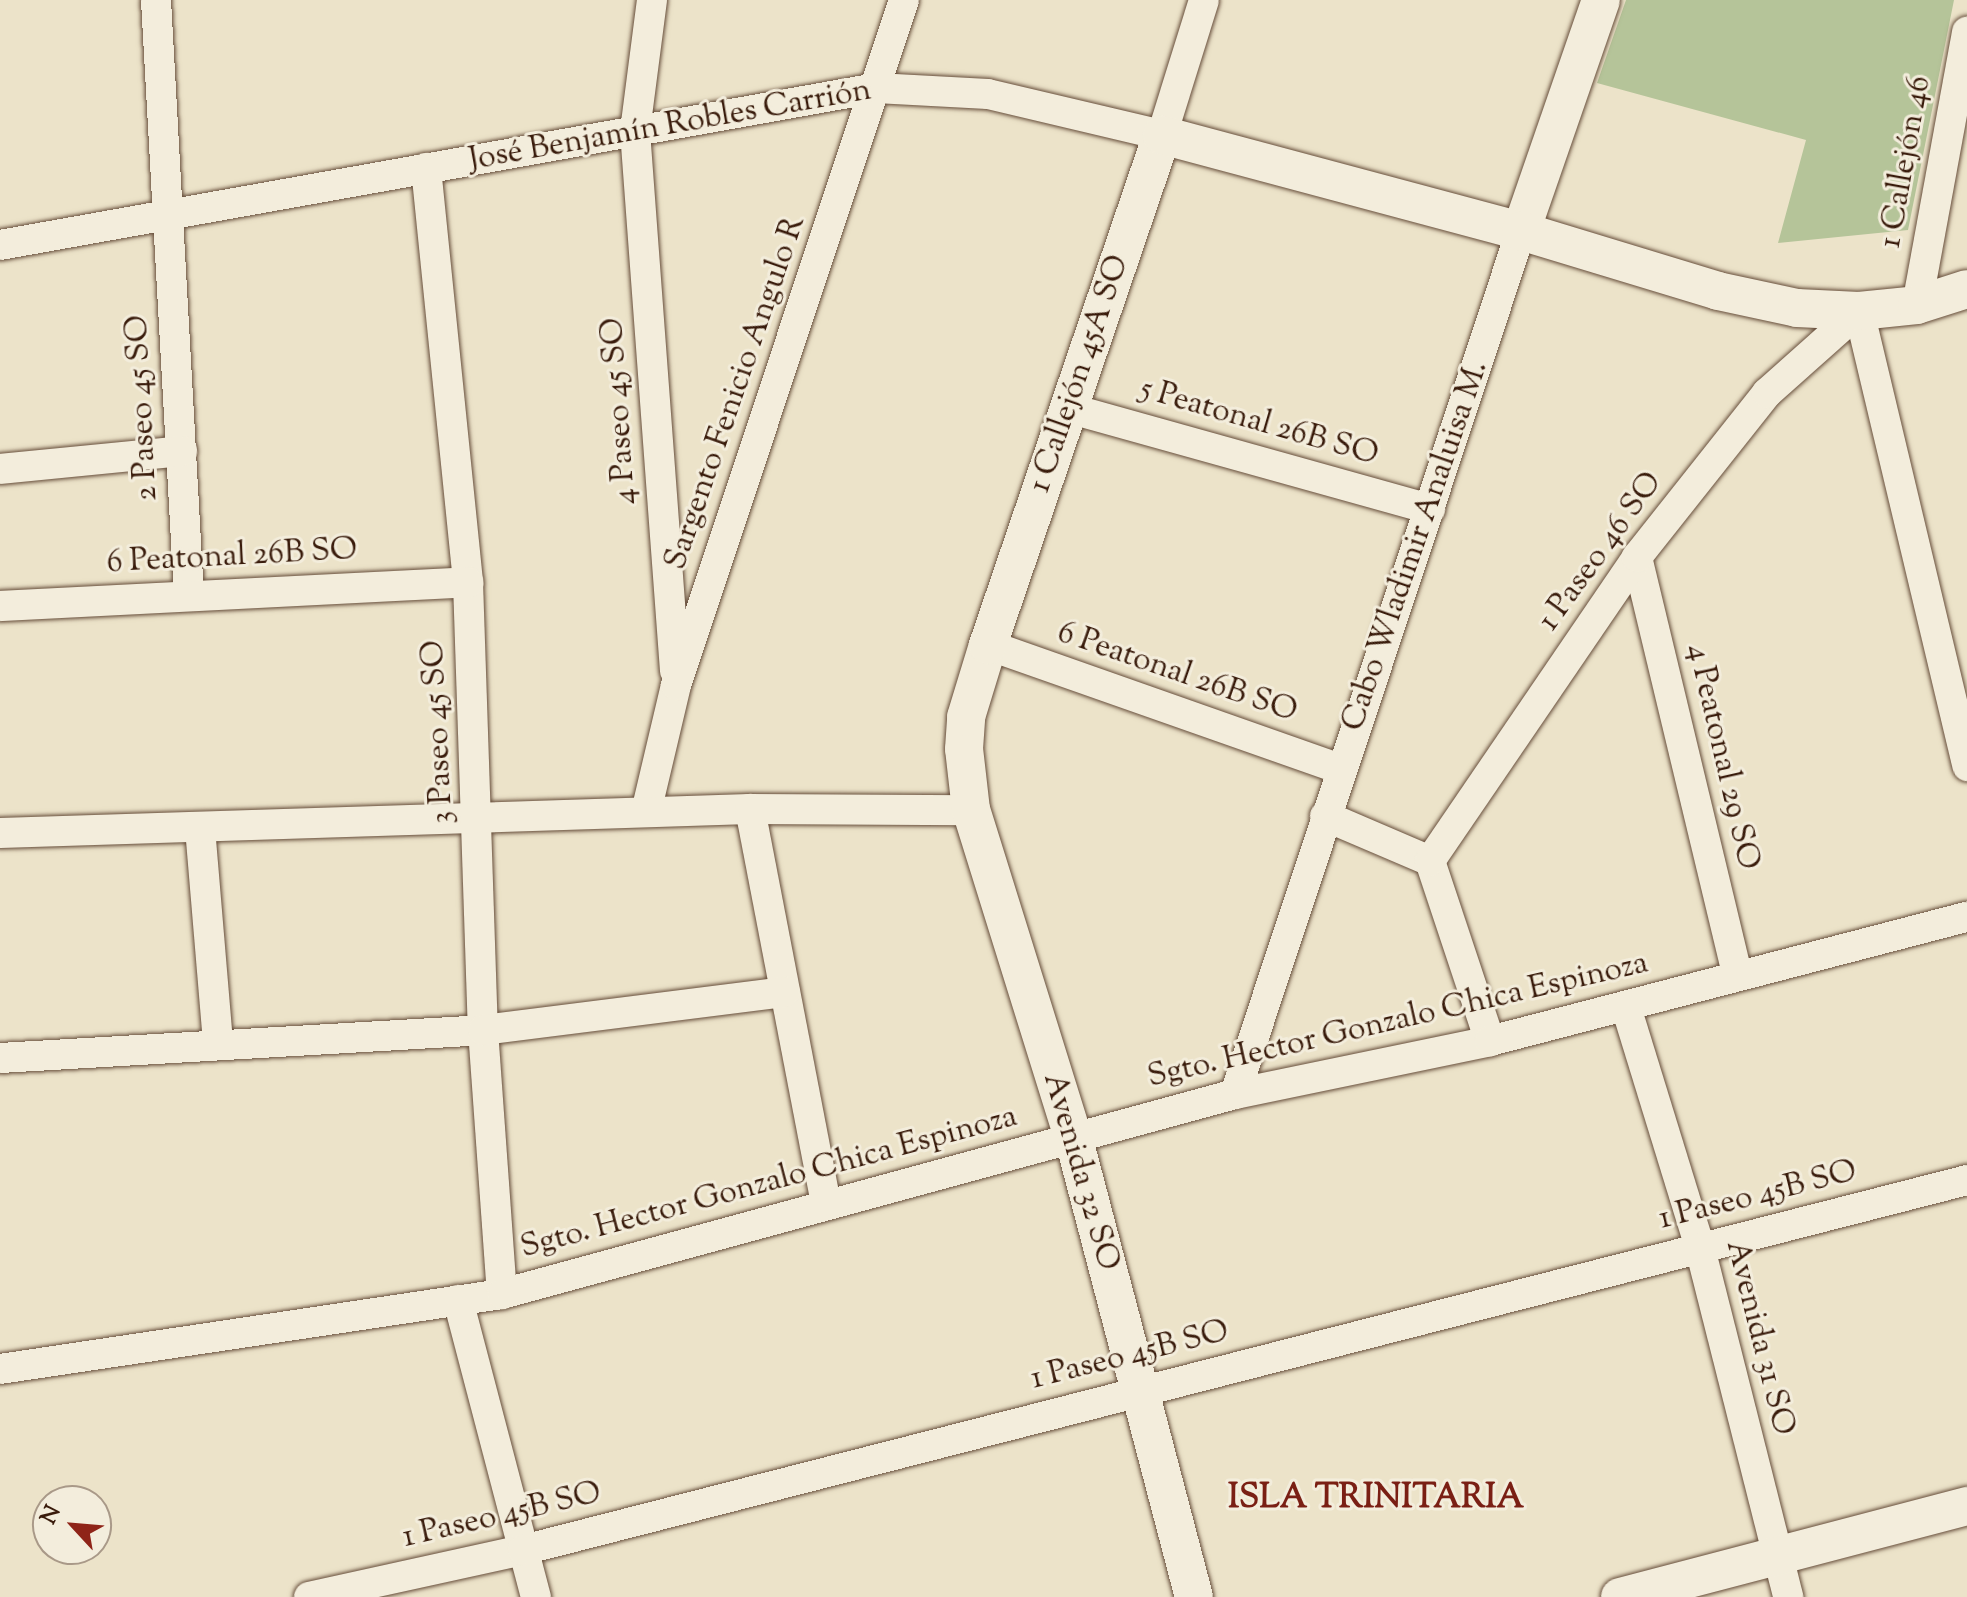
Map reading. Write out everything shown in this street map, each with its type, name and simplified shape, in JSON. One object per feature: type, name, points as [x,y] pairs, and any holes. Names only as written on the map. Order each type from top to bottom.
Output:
[{"type":"street","name":"2 Paseo 45 SO","points":[[156,0],[189,595]]},
{"type":"street","name":"4 Paseo 45 SO","points":[[652,0],[635,131],[676,685]]},
{"type":"street","name":"Sargento Fenicio Angulo R","points":[[646,812],[676,685],[904,0]]},
{"type":"street","name":"1 Callejón 45A SO","points":[[964,749],[966,717],[988,645],[1162,135],[1204,0]]},
{"type":"street","name":"Cabo Wladimir Analuisa M.","points":[[1235,1094],[1325,816],[1601,0]]},
{"type":"street","name":"1 Callejón 46","points":[[1917,305],[1967,32]]},
{"type":"street","name":"José Benjamín Robles Carrión","points":[[0,245],[876,88],[988,94],[1162,135],[1521,231],[1718,291],[1797,308],[1859,311],[1917,305]]},
{"type":"street","name":"3 Paseo 45 SO","points":[[426,168],[468,582],[479,816],[483,1030],[502,1294]]},
{"type":"street","points":[[1917,305],[1967,289]]},
{"type":"street","points":[[1859,311],[1967,766]]},
{"type":"street","name":"1 Paseo 46 SO","points":[[1430,861],[1637,557],[1767,393],[1859,311]]},
{"type":"street","name":"5 Peatonal 26B SO","points":[[1068,408],[1430,509]]},
{"type":"street","points":[[0,469],[182,451]]},
{"type":"street","name":"4 Peatonal 29 SO","points":[[1637,557],[1737,974]]},
{"type":"street","name":"6 Peatonal 26B SO","points":[[0,606],[468,582]]},
{"type":"street","name":"6 Peatonal 26B SO","points":[[988,645],[1341,769]]},
{"type":"street","name":"Avenida 32 SO","points":[[964,749],[971,810],[1073,1137],[1194,1597]]},
{"type":"street","points":[[750,809],[826,1203]]},
{"type":"street","points":[[0,833],[750,809],[971,810]]},
{"type":"street","points":[[1325,816],[1430,861],[1490,1041]]},
{"type":"street","points":[[200,828],[218,1043]]},
{"type":"street","name":"Sgto. Hector Gonzalo Chica Espinoza","points":[[0,1369],[502,1294],[826,1203],[1235,1094],[1490,1041],[1626,1007],[1737,974],[1967,917]]},
{"type":"street","points":[[0,1058],[483,1030],[785,992]]},
{"type":"street","name":"Avenida 31 SO","points":[[1626,1007],[1700,1248],[1788,1597]]},
{"type":"street","name":"1 Paseo 45B SO","points":[[309,1597],[523,1550],[1967,1180]]},
{"type":"street","points":[[458,1300],[536,1597]]},
{"type":"street","points":[[1620,1597],[1967,1506]]},
{"type":"green space","points":[[1626,0],[1954,0],[1908,230],[1778,243],[1806,140],[1597,83]]},
{"type":"district","name":"ISLA TRINITARIA","points":[[1376,1499]]}]
